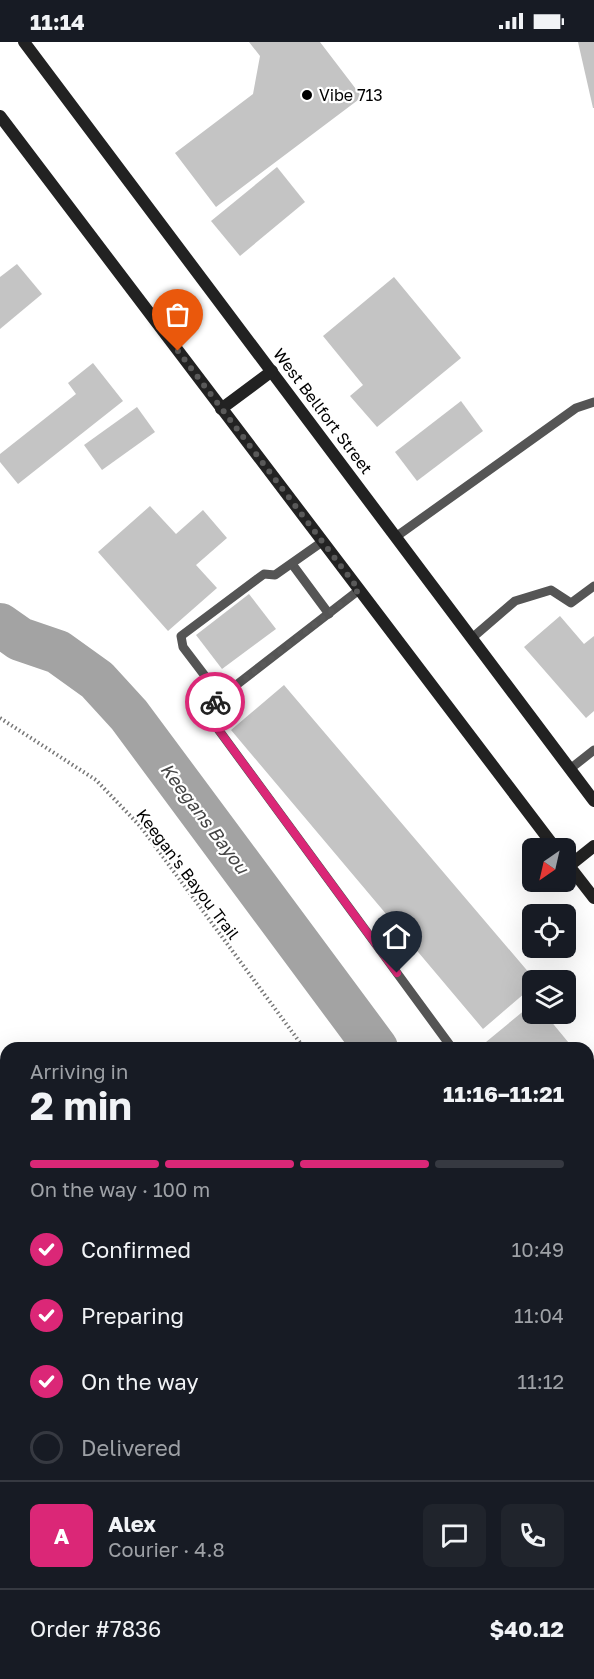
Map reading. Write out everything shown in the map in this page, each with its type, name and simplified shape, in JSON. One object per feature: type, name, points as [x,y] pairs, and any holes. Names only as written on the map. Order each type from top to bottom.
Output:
[{"type":"main road","name":"West Bellfort Street","points":[[24,42],[594,801]]},
{"type":"main road","points":[[0,116],[548,838]]},
{"type":"main road","points":[[221,409],[272,371]]},
{"type":"main road","points":[[576,858],[594,846]]},
{"type":"main road","points":[[576,875],[594,898]]},
{"type":"lane","points":[[397,536],[576,408],[594,402]]},
{"type":"lane","points":[[221,697],[183,647],[181,636],[264,574],[275,575],[322,542]]},
{"type":"lane","points":[[292,564],[329,614]]},
{"type":"lane","points":[[472,638],[515,601],[551,590],[571,603],[594,586]]},
{"type":"lane","points":[[359,590],[204,710],[448,1042]]},
{"type":"lane","points":[[570,769],[594,750]]},
{"type":"path","name":"Keegan's Bayou Trail","points":[[0,718],[96,780],[141,827],[300,1042]]},
{"type":"building","points":[[249,42],[320,42],[362,97],[216,207],[175,153],[253,94],[260,56]]},
{"type":"building","points":[[578,42],[594,42],[594,108],[593,108]]},
{"type":"building","points":[[277,167],[305,202],[240,256],[211,221]]},
{"type":"building","points":[[17,264],[42,294],[0,329],[0,277]]},
{"type":"building","points":[[394,277],[461,358],[377,427],[350,396],[363,385],[323,336]]},
{"type":"building","points":[[93,363],[123,401],[18,484],[0,462],[0,454],[76,394],[68,383]]},
{"type":"building","points":[[461,401],[483,431],[417,481],[395,452]]},
{"type":"building","points":[[137,407],[155,432],[102,470],[84,445]]},
{"type":"building","points":[[150,506],[176,534],[203,510],[227,538],[196,565],[217,588],[168,631],[98,552]]},
{"type":"building","points":[[249,594],[276,629],[222,669],[196,635]]},
{"type":"building","points":[[560,616],[584,644],[594,636],[594,711],[586,718],[524,647]]},
{"type":"building","points":[[284,685],[527,970],[522,970],[522,996],[483,1029],[231,730]]},
{"type":"building","points":[[522,1012],[522,1024],[553,1024],[568,1042],[486,1042]]},
{"type":"waterway","name":"Keegans Bayou","points":[[0,625],[20,639],[58,652],[97,680],[129,715],[372,1042]]},
{"type":"way so far","points":[[178,351],[359,590],[215,702]]},
{"type":"place","name":"Vibe 713","points":[[307,95]]},
{"type":"route","points":[[215,702],[204,710],[397,973]]}]
